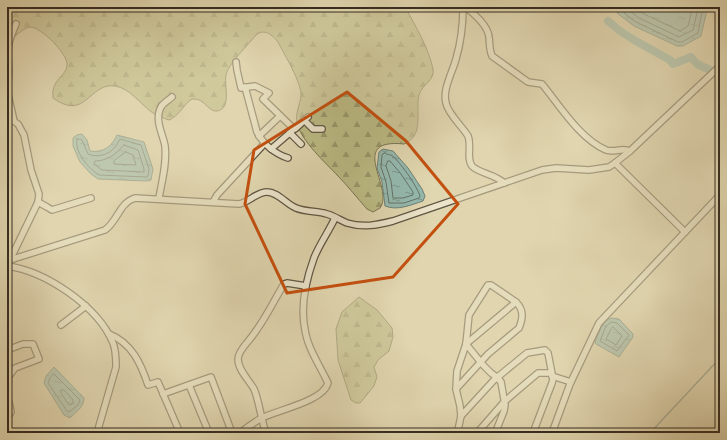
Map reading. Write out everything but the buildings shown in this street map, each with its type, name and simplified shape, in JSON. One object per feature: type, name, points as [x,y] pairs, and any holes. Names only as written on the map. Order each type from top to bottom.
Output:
[{"type":"street","points":[[464,7],[480,20],[489,36],[489,50],[492,56],[528,82],[542,84],[577,127],[594,143],[613,152],[625,149],[630,151]]},
{"type":"street","points":[[464,7],[460,42],[456,60],[450,72],[445,98],[446,104],[468,138],[471,150],[469,157],[471,164],[475,168],[496,176],[504,183]]},
{"type":"street","points":[[7,83],[9,78],[9,42],[16,24]]},
{"type":"street","points":[[236,62],[242,88],[255,86],[269,93],[263,99],[280,116],[301,144]]},
{"type":"street","points":[[8,264],[105,230],[113,223],[125,203],[134,198],[159,198],[239,204],[265,192],[271,193],[296,208],[327,214],[358,226],[376,225],[393,221],[542,170],[556,168],[589,170],[608,167],[616,163],[630,151],[720,66]]},
{"type":"street","points":[[245,87],[248,102],[259,136],[264,143],[282,156],[288,158]]},
{"type":"street","points":[[7,90],[14,121]]},
{"type":"street","points":[[159,198],[165,168],[165,147],[158,122],[158,116],[161,107],[172,97]]},
{"type":"street","points":[[259,136],[280,116]]},
{"type":"street","points":[[7,117],[18,124],[24,135],[31,170],[39,194],[38,202],[8,264]]},
{"type":"street","points":[[272,149],[306,119],[313,129],[322,129]]},
{"type":"street","points":[[213,202],[217,195],[264,143]]},
{"type":"street","points":[[616,163],[685,232]]},
{"type":"street","points":[[552,433],[571,382],[599,323],[720,195]]},
{"type":"street","points":[[38,202],[52,210],[91,198]]},
{"type":"street","points":[[240,433],[261,418],[310,399],[323,391],[328,385],[305,332],[303,315],[306,286],[314,258],[335,218]]},
{"type":"street","points":[[8,264],[36,275],[68,292],[86,306],[108,334],[113,344],[116,356],[116,367],[97,433]]},
{"type":"street","points":[[266,433],[255,392],[239,362],[239,354],[261,324],[284,284],[287,283],[306,286]]},
{"type":"street","points":[[456,389],[481,362],[520,328],[523,314],[520,305],[488,285],[469,315],[466,344],[457,371],[456,389],[461,416],[458,430],[460,433]]},
{"type":"street","points":[[466,344],[516,302]]},
{"type":"street","points":[[61,325],[86,306]]},
{"type":"street","points":[[108,334],[123,342],[134,353],[141,365],[148,385],[158,382],[180,433]]},
{"type":"street","points":[[7,350],[23,344],[33,344],[39,359],[14,368],[7,380]]},
{"type":"street","points":[[466,344],[491,373],[498,378],[503,388],[505,401],[504,411],[496,431],[499,433]]},
{"type":"street","points":[[461,416],[498,378],[527,353],[545,350],[548,353],[552,383],[533,433]]},
{"type":"street","points":[[477,433],[505,401],[538,373],[552,375],[571,382]]},
{"type":"street","points":[[163,394],[211,378],[232,433]]},
{"type":"street","points":[[189,385],[209,433]]},
{"type":"street","points":[[7,401],[9,402],[11,412],[7,418]]},
{"type":"highlighted area","points":[[347,92],[406,141],[458,204],[393,277],[287,293],[245,204],[254,150]]},
{"type":"green space","points":[[7,7],[405,7],[425,45],[431,61],[433,73],[432,77],[419,95],[418,122],[415,135],[411,140],[404,144],[387,144],[378,149],[375,156],[376,166],[383,199],[380,208],[373,212],[367,209],[303,137],[297,123],[297,112],[301,96],[299,84],[278,42],[268,33],[262,32],[256,35],[231,65],[226,75],[226,101],[222,109],[214,111],[201,101],[192,99],[176,116],[169,120],[153,113],[126,90],[115,86],[106,86],[87,100],[73,106],[64,104],[53,98],[54,87],[67,65],[63,54],[59,48],[41,31],[30,27],[24,29],[7,43]]},
{"type":"green space","points":[[359,297],[377,310],[392,328],[393,337],[389,351],[378,360],[374,367],[377,377],[374,386],[360,403],[356,403],[351,400],[338,360],[336,329],[342,312]]},
{"type":"water","points":[[703,7],[707,10],[701,36],[683,46],[677,46],[634,26],[617,13],[621,8]]},
{"type":"water","points":[[82,134],[87,140],[90,151],[99,151],[107,148],[117,135],[144,142],[153,169],[151,180],[98,179],[80,162],[73,146],[73,138]]},
{"type":"water","points":[[383,149],[393,151],[408,168],[422,189],[425,196],[423,201],[399,208],[385,206],[382,182],[377,168],[379,152]]},
{"type":"water","points":[[612,318],[619,319],[633,334],[633,337],[619,357],[595,342],[603,324]]},
{"type":"water","points":[[54,367],[84,398],[81,407],[70,418],[64,415],[44,383],[46,376]]},
{"type":"waterway","points":[[608,21],[620,31],[670,60],[673,64],[691,57],[697,64],[710,70]]},
{"type":"waterway","points":[[650,433],[720,358]]}]
